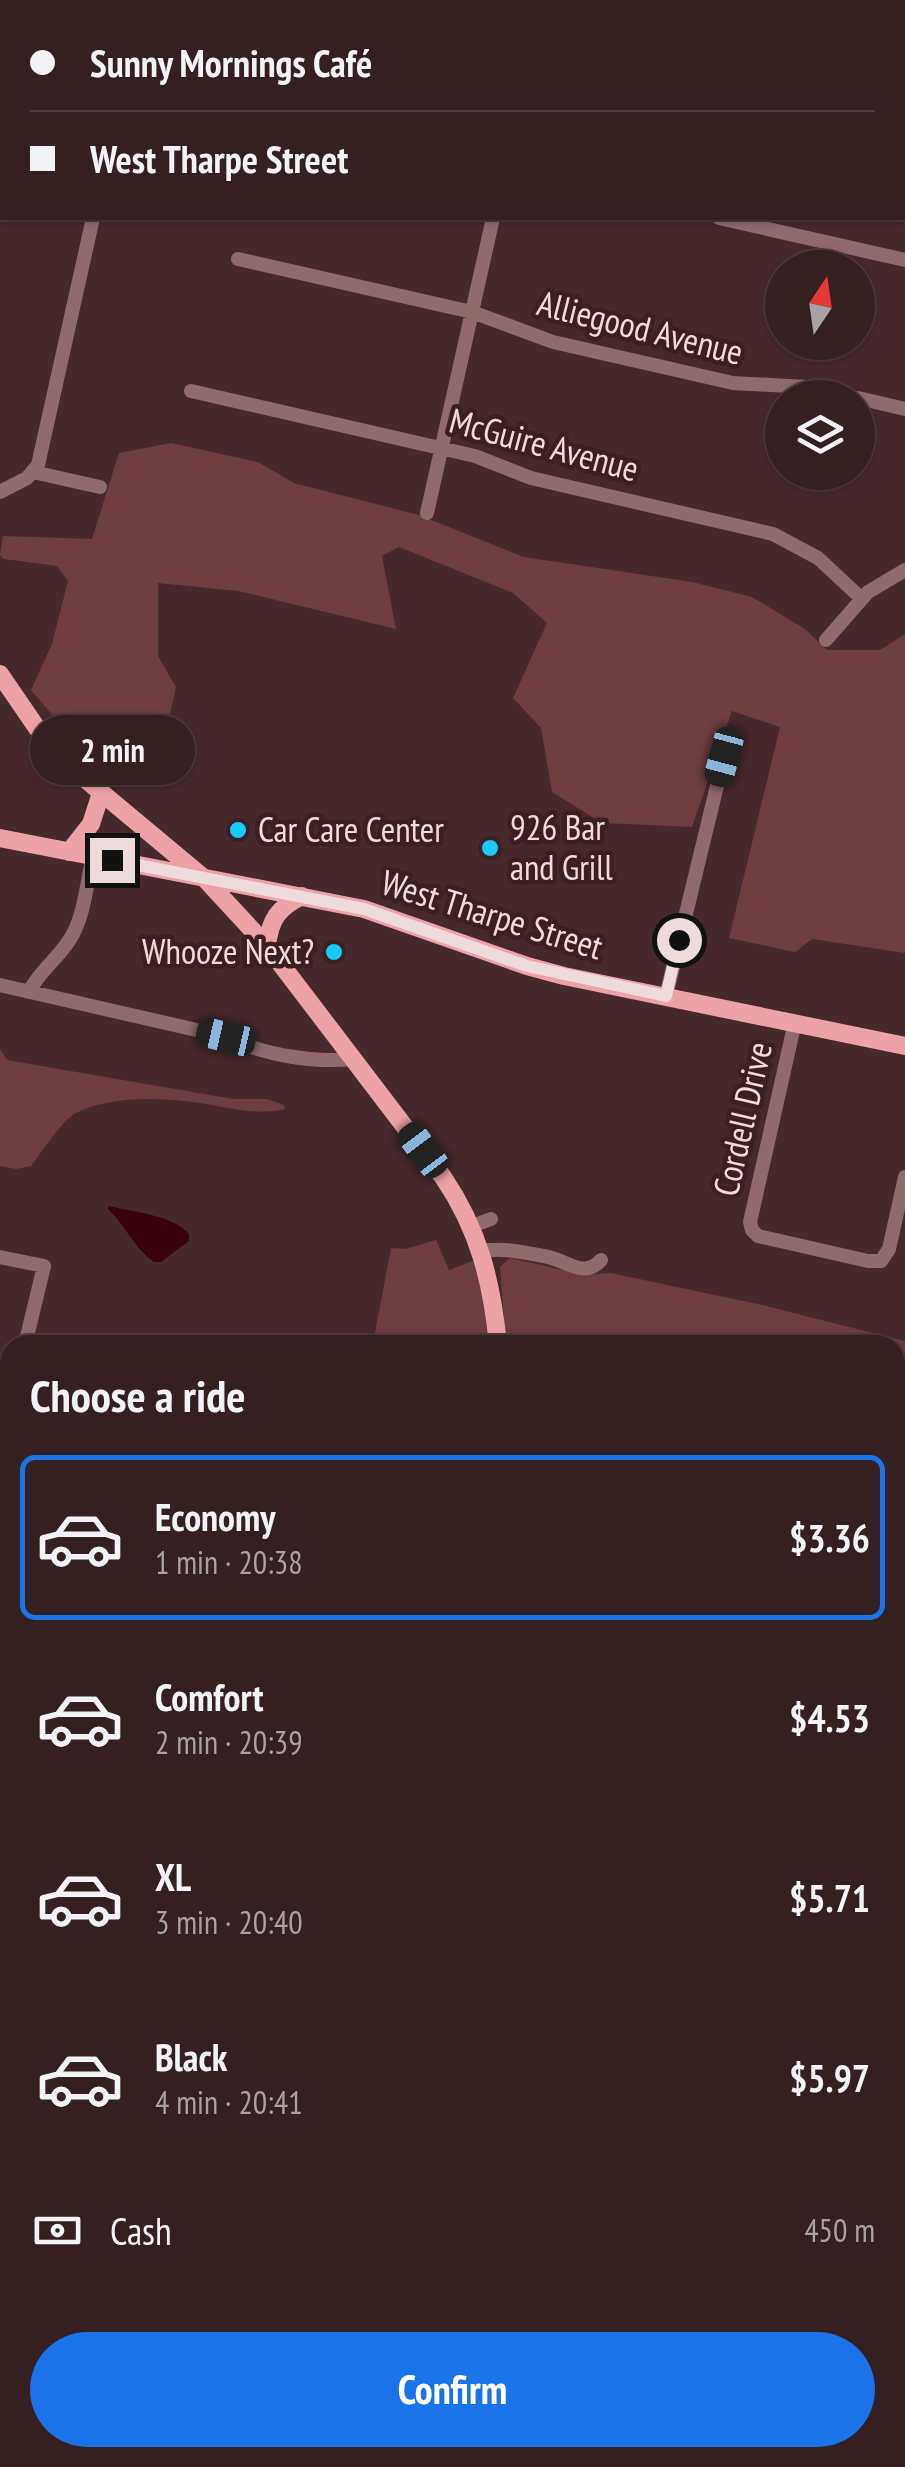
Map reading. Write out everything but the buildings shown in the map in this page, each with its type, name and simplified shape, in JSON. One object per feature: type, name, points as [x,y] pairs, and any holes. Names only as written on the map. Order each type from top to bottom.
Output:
[{"type":"main road","points":[[0,674],[41,734],[101,793],[205,879],[267,946],[444,1177],[482,1251],[497,1335]]},
{"type":"main road","points":[[69,852],[91,824],[101,793]]},
{"type":"main road","name":"West Tharpe Street","points":[[0,838],[302,896],[397,919],[527,966],[905,1046]]},
{"type":"main road","points":[[267,946],[272,919],[282,906],[302,896]]},
{"type":"street","points":[[0,492],[34,472],[41,456],[93,220]]},
{"type":"street","points":[[427,513],[494,220]]},
{"type":"street","points":[[728,220],[905,260]]},
{"type":"street","name":"Alliegood Avenue","points":[[238,259],[472,312],[553,342],[748,386],[765,386]]},
{"type":"street","name":"McGuire Avenue","points":[[191,391],[475,456],[531,478],[773,534],[818,558],[862,599]]},
{"type":"street","name":"Alliegood Avenue","points":[[875,402],[905,409]]},
{"type":"street","points":[[34,472],[100,488]]},
{"type":"street","points":[[826,640],[862,599],[905,570]]},
{"type":"street","points":[[666,996],[724,757]]},
{"type":"street","points":[[29,992],[38,975],[72,938],[92,856]]},
{"type":"street","points":[[0,985],[226,1037],[245,1046],[327,1062],[353,1059]]},
{"type":"street","name":"Cordell Drive","points":[[796,1022],[750,1222],[752,1230],[758,1236],[868,1262],[881,1261],[889,1248],[905,1177]]},
{"type":"street","points":[[472,1226],[490,1219]]},
{"type":"street","points":[[482,1251],[505,1249],[552,1258],[576,1269],[590,1268],[601,1260]]},
{"type":"street","points":[[0,1258],[44,1266],[27,1335]]},
{"type":"shaded area","points":[[171,443],[258,462],[294,483],[419,515],[524,557],[692,582],[752,597],[805,629],[827,650],[880,650],[905,634],[905,953],[812,939],[795,952],[729,938],[780,727],[732,711],[692,827],[602,823],[552,792],[541,728],[513,698],[547,623],[513,593],[399,547],[382,556],[396,629],[238,591],[158,583],[158,656],[176,687],[164,742],[114,750],[82,750],[31,690],[52,644],[68,581],[57,566],[4,559],[0,555],[3,536],[92,539],[119,453]]},
{"type":"shaded area","points":[[0,1049],[7,1060],[233,1099],[267,1099],[284,1105],[285,1109],[256,1111],[158,1099],[107,1103],[70,1117],[31,1166],[0,1166]]},
{"type":"shaded area","points":[[109,1206],[173,1222],[189,1234],[189,1241],[161,1262],[154,1262],[135,1244]]},
{"type":"shaded area","points":[[436,1240],[449,1270],[477,1259],[489,1335],[375,1335],[391,1248],[405,1249]]},
{"type":"shaded area","points":[[510,1258],[586,1275],[611,1273],[881,1335],[505,1335],[500,1267]]},
{"type":"place","name":"Car Care Center","points":[[238,830]]},
{"type":"place","name":"926 Bar and Grill","points":[[490,848]]},
{"type":"place","name":"Whooze Next?","points":[[334,952]]},
{"type":"route","points":[[112,860],[364,909],[527,966],[666,996],[679,940]]}]
